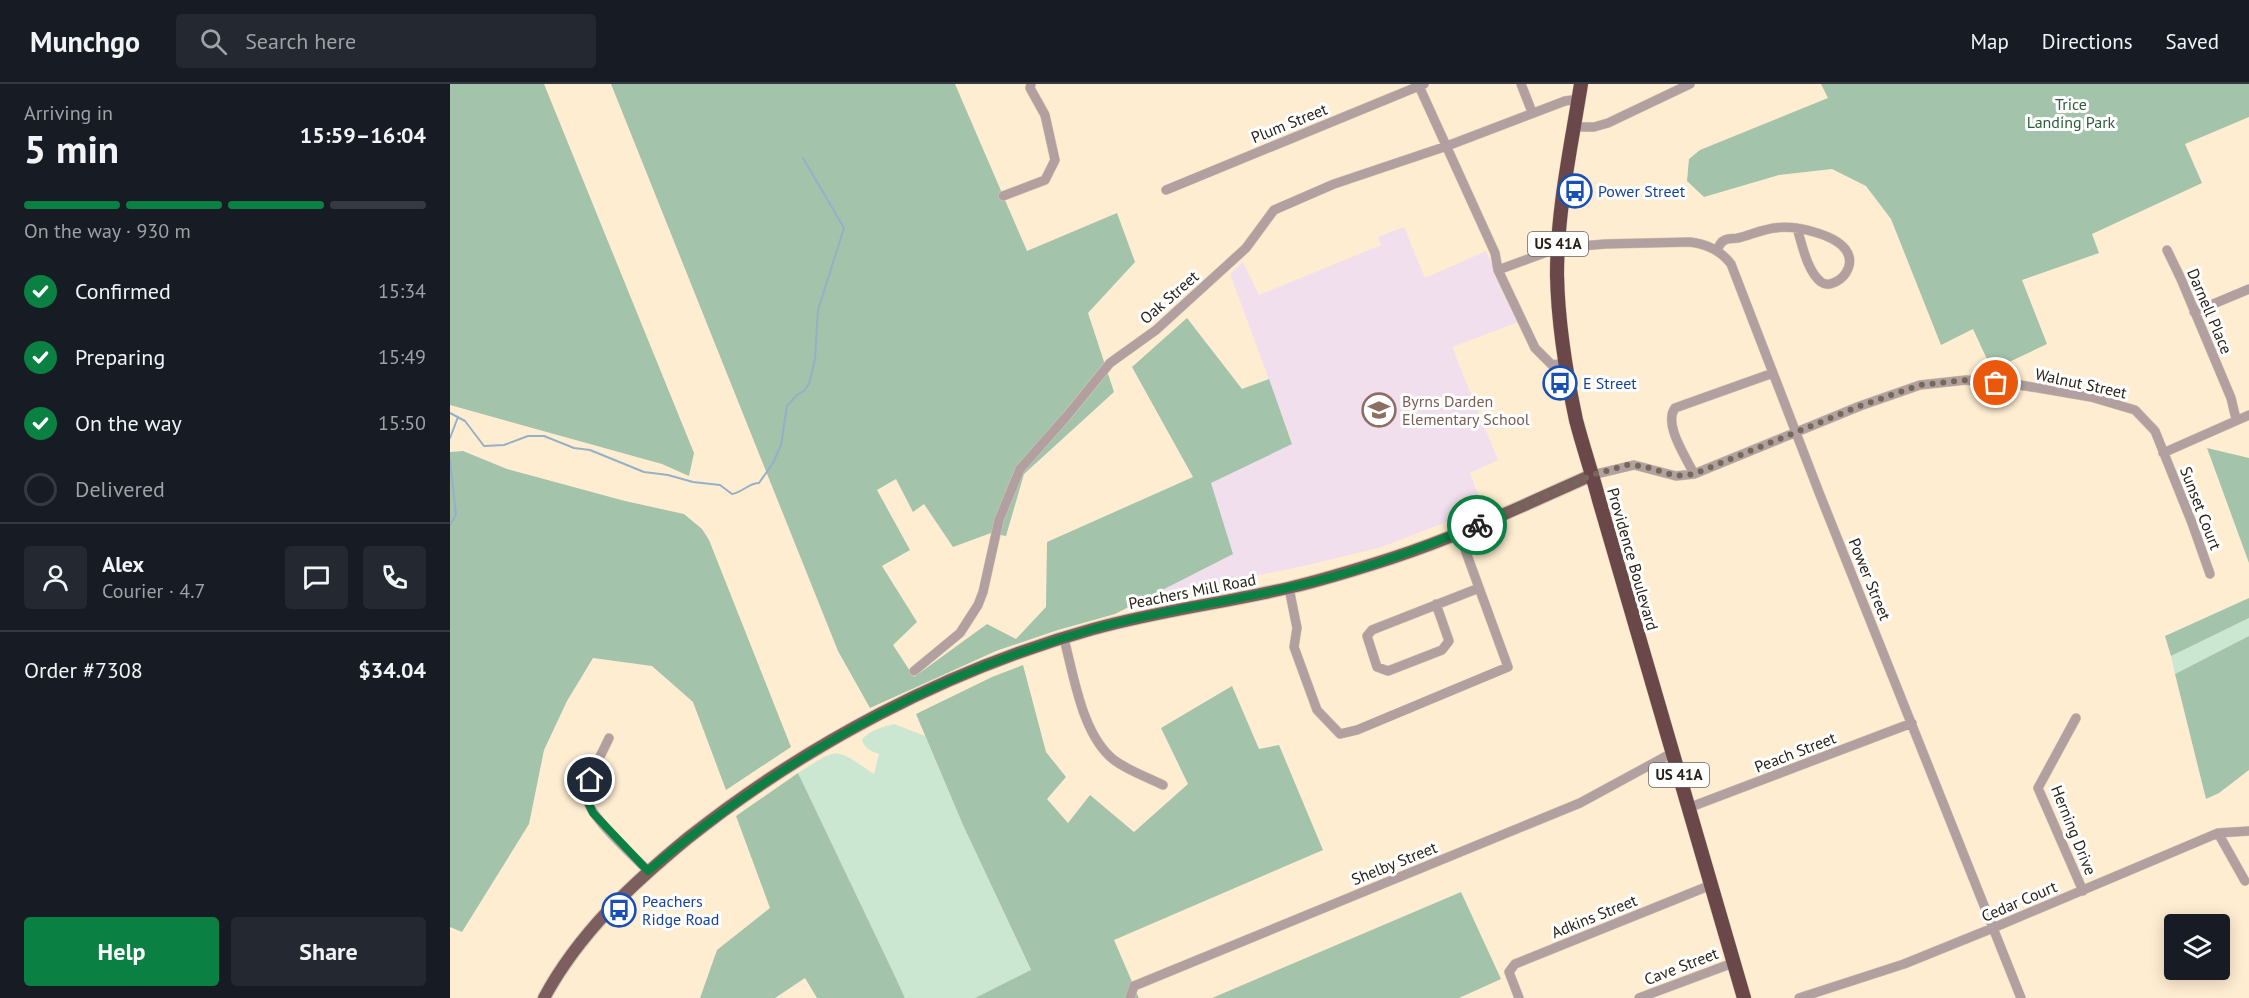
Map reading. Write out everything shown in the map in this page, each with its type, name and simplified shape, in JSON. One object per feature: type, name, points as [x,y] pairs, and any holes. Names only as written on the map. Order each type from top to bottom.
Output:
[{"type":"highway","name":"Providence Boulevard","points":[[1581,84],[1561,204],[1558,248],[1560,317],[1566,363],[1577,422],[1744,998]]},
{"type":"main road","name":"Peachers Mill Road","points":[[544,998],[577,946],[618,900],[648,871],[716,816],[766,780],[871,718],[905,701],[992,664],[1118,622],[1289,588],[1392,558],[1459,533],[1592,475]]},
{"type":"street","points":[[1003,196],[1045,180],[1055,160],[1045,115],[1030,88],[1031,84]]},
{"type":"street","points":[[1521,84],[1532,112]]},
{"type":"street","points":[[1574,127],[1593,127],[1608,123],[1690,84]]},
{"type":"street","points":[[1420,85],[1495,253],[1498,270],[1535,348],[1551,365],[1566,363]]},
{"type":"street","name":"Plum Street","points":[[1166,190],[1420,85]]},
{"type":"street","name":"Oak Street","points":[[914,671],[960,633],[972,617],[983,592],[999,520],[1020,469],[1110,363],[1156,330],[1246,248],[1274,210],[1334,184],[1447,146],[1532,112],[1565,101],[1579,99]]},
{"type":"street","points":[[1498,270],[1558,248],[1605,244],[1690,242],[1703,244],[1717,251],[1720,243],[1726,239],[1737,239],[1784,226],[1797,228],[1832,237],[1844,245],[1850,259],[1849,266],[1840,280],[1823,284],[1815,276],[1797,228]]},
{"type":"street","name":"Darnell Place","points":[[2167,250],[2231,398],[2236,419]]},
{"type":"street","name":"Power Street","points":[[1717,251],[1731,264],[1795,432],[2021,998]]},
{"type":"street","points":[[2194,312],[2249,289]]},
{"type":"street","points":[[1694,474],[1670,424],[1670,414],[1675,408],[1773,373]]},
{"type":"street","name":"Walnut Street","points":[[1592,475],[1635,465],[1676,476],[1694,474],[1860,406],[1920,385],[1966,380],[2020,385],[2091,397],[2135,410],[2155,431],[2163,453]]},
{"type":"street","points":[[2163,453],[2249,415]]},
{"type":"street","name":"Sunset Court","points":[[2163,453],[2210,574]]},
{"type":"street","points":[[1289,588],[1297,628],[1294,647],[1317,710],[1340,734],[1387,719],[1508,667],[1459,533]]},
{"type":"street","points":[[1436,604],[1449,641],[1447,646],[1388,671],[1377,667],[1367,636],[1372,630],[1436,604],[1479,588]]},
{"type":"street","points":[[1064,639],[1089,729],[1098,744],[1120,763],[1163,785]]},
{"type":"street","name":"Herning Drive","points":[[2076,718],[2038,788],[2083,891]]},
{"type":"street","name":"Peach Street","points":[[1688,808],[1912,723]]},
{"type":"street","points":[[609,738],[590,780],[586,798],[593,813],[648,871]]},
{"type":"street","name":"Shelby Street","points":[[1130,998],[1134,986],[1580,802],[1672,753]]},
{"type":"street","name":"Cedar Court","points":[[1799,998],[1904,964],[2218,833],[2249,831]]},
{"type":"street","points":[[2218,833],[2245,881]]},
{"type":"street","name":"Adkins Street","points":[[1517,994],[1509,972],[1515,964],[1711,885]]},
{"type":"street","name":"Cave Street","points":[[1640,998],[1733,963]]},
{"type":"shaded area","name":"Byrns Darden Elementary School","points":[[1404,227],[1425,278],[1486,251],[1519,322],[1452,347],[1498,460],[1470,473],[1483,508],[1382,547],[1133,602],[1098,524],[1292,442],[1230,274],[1243,262],[1259,295],[1381,245],[1378,237]]},
{"type":"green space","points":[[450,84],[544,84],[694,453],[689,476],[662,464],[450,405]]},
{"type":"green space","points":[[611,84],[955,84],[1027,251],[1117,213],[1135,262],[1088,313],[1114,392],[1024,474],[1006,536],[991,533],[953,547],[924,504],[913,512],[896,479],[877,490],[910,550],[882,566],[917,622],[893,645],[914,677],[987,624],[1016,639],[1046,607],[1047,542],[1193,477],[1132,367],[1187,318],[1242,389],[1269,379],[1292,444],[1211,483],[1233,554],[1115,614],[996,651],[870,708],[838,651]]},
{"type":"green space","name":"Trice Landing Park","points":[[1821,84],[2249,84],[2249,117],[2185,144],[2202,183],[2092,234],[2099,253],[2022,280],[2047,344],[1992,370],[1973,329],[1941,345],[1891,219],[1866,186],[1832,169],[1779,175],[1704,197],[1687,181],[1689,159],[1700,150],[1828,98]]},
{"type":"green space","points":[[2207,448],[2249,458],[2249,563]]},
{"type":"green space","points":[[463,451],[507,469],[625,501],[684,514],[702,529],[709,540],[791,747],[726,790],[693,702],[652,666],[593,658],[567,701],[544,750],[529,824],[462,932],[450,927],[450,452]]},
{"type":"green space","points":[[2249,598],[2249,618],[2171,656],[2165,636]]},
{"type":"green space","points":[[2249,618],[2249,636],[2175,674],[2171,656]]},
{"type":"green space","points":[[2249,636],[2249,770],[2219,793],[2206,799],[2175,674]]},
{"type":"green space","points":[[1023,665],[1046,752],[1066,777],[1047,799],[1068,823],[1090,795],[1134,832],[1188,784],[1161,728],[1232,686],[1259,749],[1279,745],[1323,850],[1114,940],[1139,998],[975,998],[1031,970],[963,825],[916,714],[992,677]]},
{"type":"green space","points":[[894,724],[925,736],[963,825],[1031,971],[975,998],[905,998],[798,773],[822,758],[836,754],[851,759],[874,774],[879,754],[867,748],[862,740],[872,731]]},
{"type":"green space","points":[[798,773],[905,998],[817,998],[805,978],[775,998],[700,998],[717,950],[770,908],[736,816]]},
{"type":"green space","points":[[1461,892],[1501,979],[1459,998],[1212,998]]},
{"type":"waterway","points":[[450,413],[465,421],[484,446],[504,445],[528,436],[544,436],[574,448],[590,450],[644,472],[720,485],[732,494],[759,483],[773,463],[781,445],[787,406],[809,384],[815,359],[818,310],[844,228],[803,158]]},
{"type":"waterway","points":[[450,438],[458,417]]},
{"type":"waterway","points":[[450,460],[456,515],[450,525]]},
{"type":"way so far","points":[[1477,525],[1592,475],[1627,465],[1652,468],[1676,476],[1694,474],[1860,406],[1920,385],[1966,380],[1996,383]]},
{"type":"place","name":"Power Street","points":[[1575,191]]},
{"type":"place","name":"E Street","points":[[1560,383]]},
{"type":"place","name":"Byrns Darden Elementary School","points":[[1379,410]]},
{"type":"place","name":"Peachers Ridge Road","points":[[619,910]]},
{"type":"route","points":[[590,780],[586,798],[593,813],[648,871],[710,821],[766,780],[802,758],[905,701],[992,664],[1118,622],[1289,588],[1325,578],[1392,558],[1477,525]]}]
